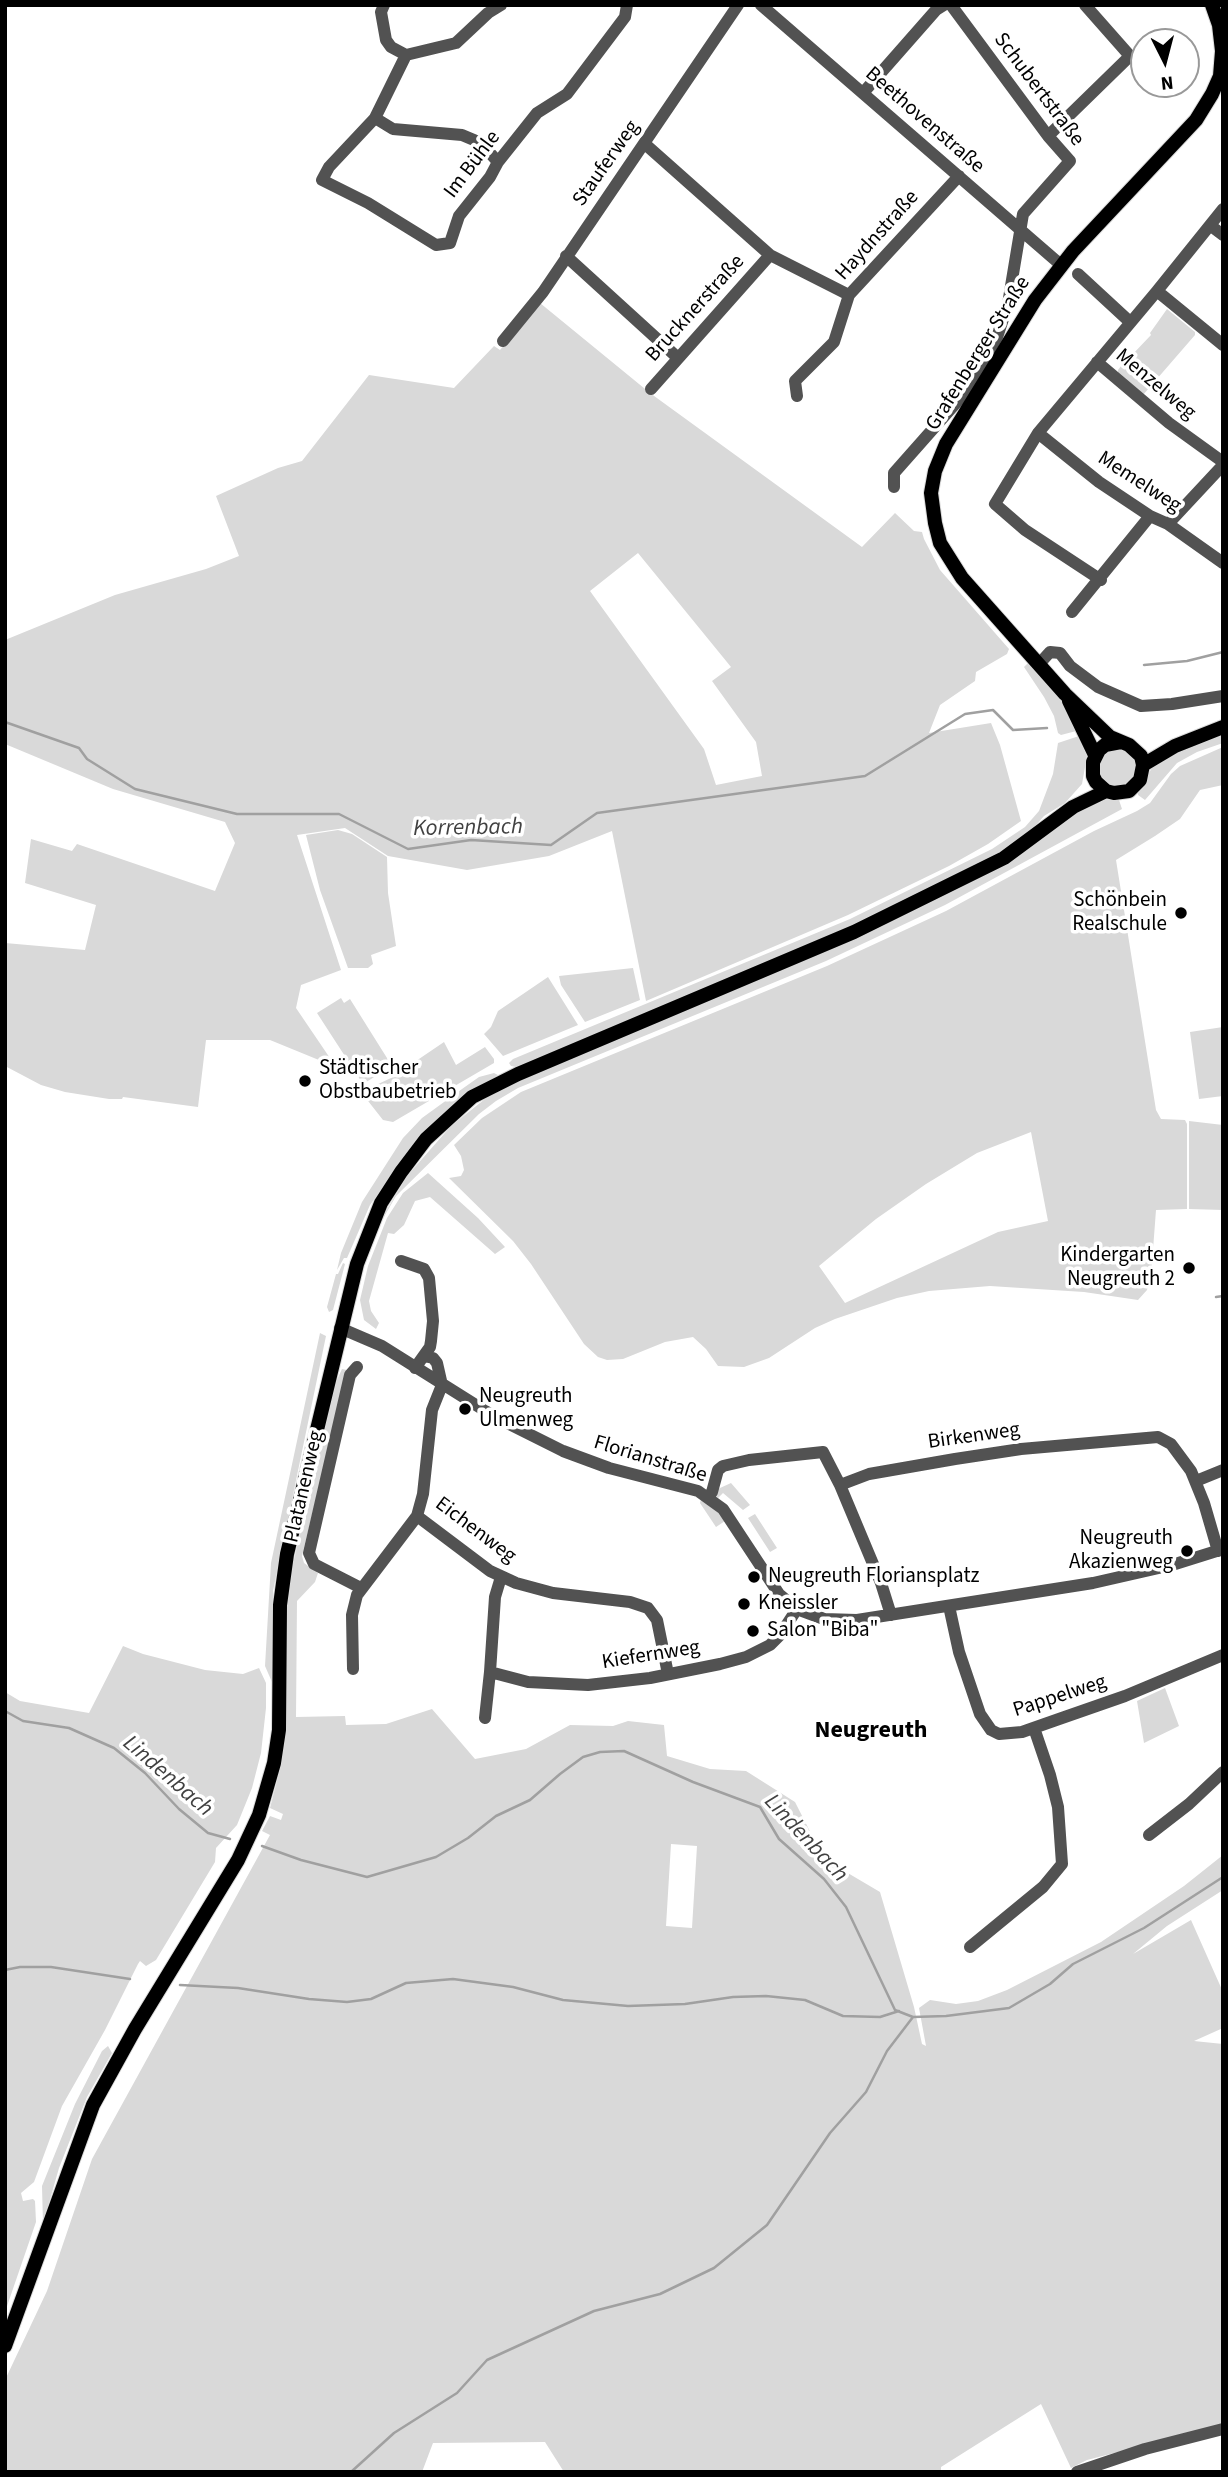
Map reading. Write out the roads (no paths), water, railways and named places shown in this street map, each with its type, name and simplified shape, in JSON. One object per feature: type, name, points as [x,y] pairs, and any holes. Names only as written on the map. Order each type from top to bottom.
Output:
[{"type":"main road","name":"Grafenberger Straße","points":[[1125,743],[1110,737],[1065,694],[962,578],[949,559],[937,533],[931,493],[935,471],[946,444],[1035,300],[1061,265],[1196,120],[1212,94],[1220,76],[1222,51],[1219,25],[1212,5]]},
{"type":"main road","name":"Grafenberger Straße","points":[[1065,694],[1095,755]]},
{"type":"main road","points":[[1143,765],[1175,746],[1223,727]]},
{"type":"main road","points":[[1073,807],[1093,776],[1095,755],[1105,746],[1125,743],[1141,748],[1175,746]]},
{"type":"main road","points":[[1093,776],[1107,791],[1114,793],[1129,791],[1140,780],[1143,765],[1141,756],[1125,743]]},
{"type":"main road","points":[[5,2346],[93,2105],[135,2029],[237,1860],[259,1815],[274,1763],[279,1730],[279,1619],[284,1570],[340,1328],[357,1264],[381,1203],[426,1139],[472,1097],[518,1073],[855,932],[1004,858],[1073,807],[1107,791]]},
{"type":"street","points":[[384,5],[381,12],[386,40],[391,47],[406,55],[456,43],[500,5]]},
{"type":"street","name":"Im Bühle","points":[[374,118],[329,167],[322,180],[368,203],[436,245],[450,243],[458,216],[490,177],[498,162],[537,113],[567,94],[625,17],[627,5]]},
{"type":"street","name":"Stauferweg","points":[[503,341],[543,292],[738,5]]},
{"type":"street","name":"Beethovenstraße","points":[[761,5],[1061,265]]},
{"type":"street","points":[[863,93],[936,10],[944,5]]},
{"type":"street","name":"Schubertstraße","points":[[951,5],[1070,161],[1023,214],[1021,230]]},
{"type":"street","points":[[1048,135],[1130,56],[1086,5]]},
{"type":"street","points":[[406,55],[374,118],[393,129],[462,135],[481,143],[498,162]]},
{"type":"street","points":[[645,144],[770,255],[849,295]]},
{"type":"street","name":"Haydnstraße","points":[[797,396],[795,381],[834,342],[849,295],[959,176]]},
{"type":"street","points":[[1101,580],[1025,530],[995,504],[1038,433],[1223,209]]},
{"type":"street","points":[[1211,226],[1223,235]]},
{"type":"street","points":[[894,487],[894,473],[963,395],[997,337],[1008,304],[1021,230]]},
{"type":"street","name":"Brucknerstraße","points":[[651,389],[770,255]]},
{"type":"street","points":[[566,256],[678,358]]},
{"type":"street","points":[[1078,274],[1130,322]]},
{"type":"street","points":[[1157,292],[1223,345]]},
{"type":"street","name":"Menzelweg","points":[[1097,362],[1169,423],[1223,464]]},
{"type":"street","name":"Memelweg","points":[[1038,433],[1099,482],[1150,516],[1168,524],[1223,563]]},
{"type":"street","points":[[1168,524],[1223,464]]},
{"type":"street","points":[[1072,612],[1101,580],[1150,516]]},
{"type":"street","points":[[1040,663],[1050,652],[1060,653],[1070,666],[1098,687],[1141,706],[1223,696]]},
{"type":"street","points":[[401,1261],[424,1269],[429,1279],[433,1313],[432,1336],[430,1347],[415,1368]]},
{"type":"street","name":"Florianstraße","points":[[340,1328],[382,1346],[501,1421],[563,1451],[609,1468],[698,1491],[708,1497],[723,1509],[779,1594],[797,1609],[816,1617],[834,1621],[891,1615],[1093,1583],[1164,1567],[1220,1550]]},
{"type":"street","name":"Florianstraße","points":[[424,1356],[437,1363],[442,1385]]},
{"type":"street","name":"Platanenweg","points":[[357,1367],[350,1375],[309,1553],[314,1564],[361,1588]]},
{"type":"street","name":"Eichenweg","points":[[442,1385],[432,1410],[423,1494],[417,1516],[501,1577],[553,1593],[641,1604],[648,1608],[657,1620],[668,1674]]},
{"type":"street","name":"Birkenweg","points":[[840,1485],[869,1474],[955,1458],[1158,1437],[1171,1444],[1196,1481],[1220,1550]]},
{"type":"street","points":[[708,1497],[718,1470],[727,1463],[817,1451],[826,1455],[881,1583],[891,1615]]},
{"type":"street","points":[[1196,1481],[1223,1470]]},
{"type":"street","points":[[353,1669],[353,1610],[361,1588],[417,1516]]},
{"type":"street","points":[[485,1718],[495,1597],[501,1577]]},
{"type":"street","name":"Pappelweg","points":[[948,1606],[959,1652],[985,1723],[990,1730],[999,1734],[1034,1728],[1125,1696],[1223,1654]]},
{"type":"street","name":"Kiefernweg","points":[[490,1672],[528,1682],[571,1686],[606,1684],[727,1662],[758,1653],[780,1635],[797,1609]]},
{"type":"street","points":[[970,1947],[1043,1887],[1062,1864],[1058,1807],[1034,1728]]},
{"type":"street","points":[[1149,1835],[1223,1772]]},
{"type":"street","points":[[1077,2472],[1145,2449],[1223,2429]]},
{"type":"waterway","name":"Korrenbach","points":[[1144,665],[1187,661],[1223,652]]},
{"type":"waterway","name":"Korrenbach","points":[[5,722],[79,748],[87,759],[135,789],[237,814],[339,814],[408,849],[471,840],[551,845],[597,813],[865,776],[965,714],[993,710],[1013,730],[1047,728]]},
{"type":"waterway","points":[[1216,1297],[1223,1296]]},
{"type":"waterway","name":"Lindenbach","points":[[5,1711],[23,1721],[69,1728],[114,1748],[145,1773],[179,1809],[208,1833],[230,1839]]},
{"type":"waterway","name":"Lindenbach","points":[[262,1846],[301,1860],[367,1877],[436,1857],[468,1838],[496,1816],[530,1800],[583,1757],[600,1752],[624,1751],[693,1782],[760,1807],[779,1839],[824,1879],[846,1907],[895,2010],[913,2017],[1009,2008],[1050,1984],[1073,1964],[1144,1928],[1223,1877]]},
{"type":"waterway","points":[[5,1970],[51,1967],[130,1979]]},
{"type":"waterway","points":[[180,1985],[238,1988],[347,2002],[371,1999],[406,1983],[453,1979],[513,1987],[563,2000],[628,2006],[685,2004],[733,1997],[766,1996],[805,2000],[843,2016],[880,2017],[899,2011]]},
{"type":"waterway","points":[[351,2472],[394,2433],[457,2393],[487,2360],[594,2311],[660,2294],[714,2268],[767,2225],[830,2133],[866,2092],[887,2051],[913,2017]]},
{"type":"place","name":"Schönbein Realschule","points":[[1181,913]]},
{"type":"place","name":"Städtischer Obstbaubetrieb","points":[[305,1081]]},
{"type":"place","name":"Kindergarten Neugreuth 2","points":[[1189,1268]]},
{"type":"place","name":"Neugreuth Ulmenweg","points":[[465,1409]]},
{"type":"place","name":"Neugreuth Akazienweg","points":[[1187,1551]]},
{"type":"place","name":"Neugreuth Floriansplatz","points":[[754,1577]]},
{"type":"place","name":"Kneissler","points":[[744,1604]]},
{"type":"place","name":"Salon \"Biba\"","points":[[753,1631]]},
{"type":"district","name":"Neugreuth","points":[[871,1732]]}]
